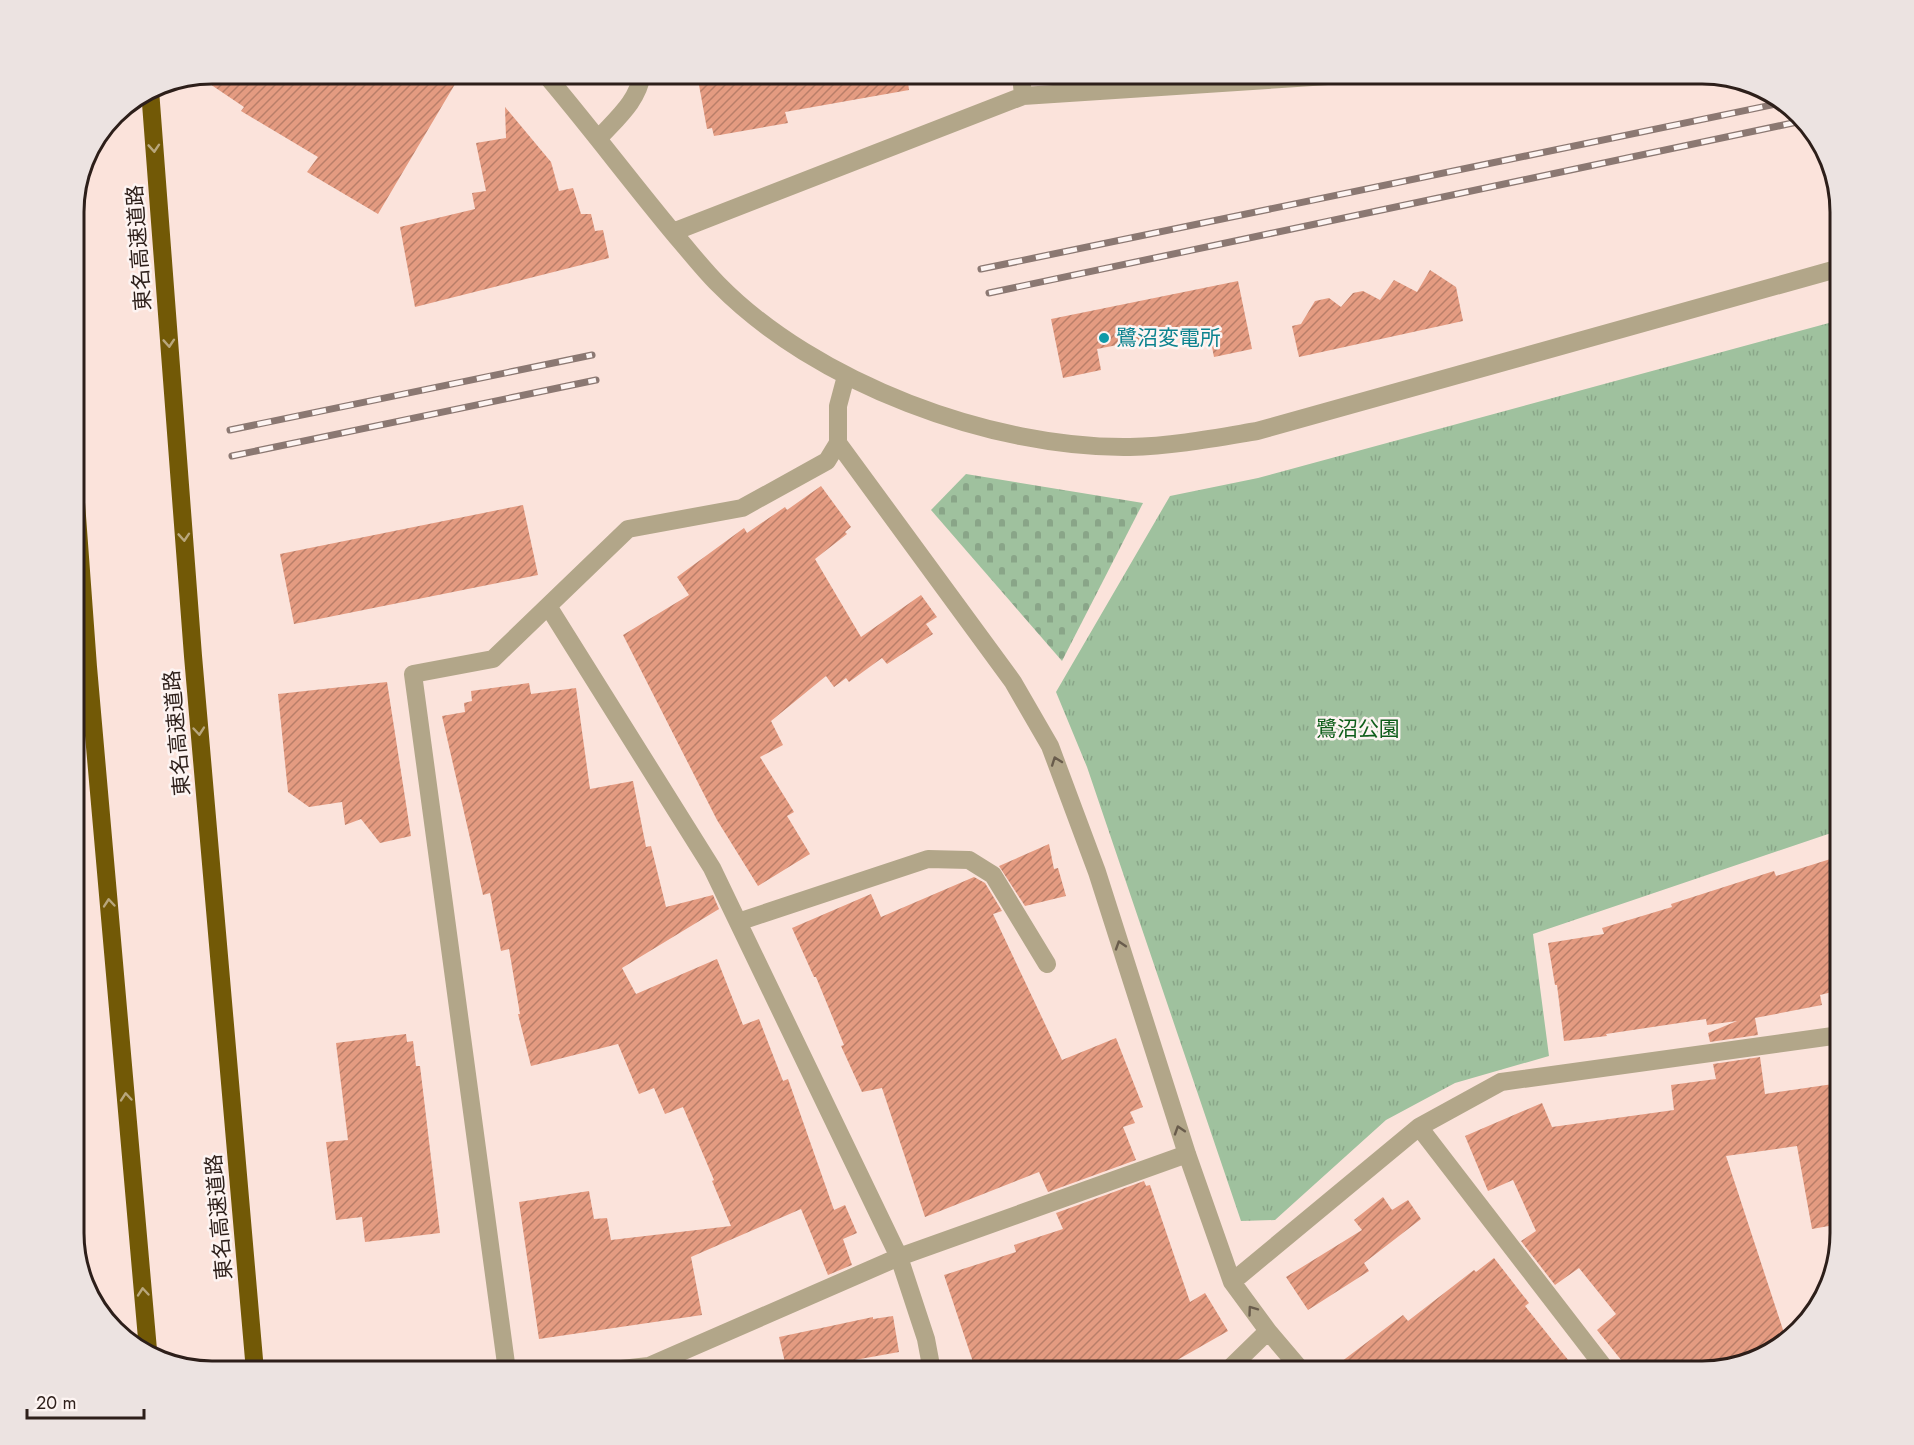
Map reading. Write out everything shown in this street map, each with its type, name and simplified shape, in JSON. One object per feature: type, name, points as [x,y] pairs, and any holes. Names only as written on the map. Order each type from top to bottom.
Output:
[{"type":"highway","name":"東名高速道路","points":[[151,100],[193,656],[254,1361]]},
{"type":"highway","points":[[84,610],[147,1344]]},
{"type":"street","points":[[553,84],[717,284],[766,327],[846,376],[935,413],[1003,432],[1053,442],[1130,447],[1194,442],[1257,431],[1830,271]]},
{"type":"street","points":[[598,138],[630,105],[640,84]]},
{"type":"street","points":[[1021,84],[1023,96]]},
{"type":"street","points":[[673,232],[1023,96],[1182,84]]},
{"type":"street","points":[[506,1361],[413,674],[493,659],[628,529],[742,508],[827,460],[838,443],[838,406],[846,376]]},
{"type":"street","points":[[838,443],[1013,682],[1050,746],[1097,872],[1187,1154],[1232,1282],[1294,1361]]},
{"type":"street","points":[[548,606],[712,868],[899,1257],[926,1339],[930,1361]]},
{"type":"street","points":[[738,922],[928,859],[969,860],[993,875],[1047,964]]},
{"type":"street","points":[[1232,1282],[1419,1126],[1501,1082],[1830,1036]]},
{"type":"street","points":[[1419,1126],[1598,1361]]},
{"type":"street","points":[[660,1361],[899,1257],[1187,1154]]},
{"type":"street","points":[[1237,1361],[1268,1331]]},
{"type":"green space","name":"鷺沼公園","points":[[1830,323],[1830,833],[1533,934],[1549,1056],[1455,1083],[1386,1120],[1275,1220],[1241,1221],[1087,767],[1056,692],[1170,496],[1258,478]]},
{"type":"green space","points":[[966,474],[1143,503],[1062,661],[931,510]]},
{"type":"building","points":[[210,84],[455,84],[378,214],[307,172],[318,157],[241,111],[244,107]]},
{"type":"building","points":[[699,84],[908,84],[909,90],[785,112],[788,123],[714,136],[712,128],[707,129]]},
{"type":"building","points":[[505,107],[551,162],[559,191],[573,188],[581,214],[591,214],[595,231],[603,230],[609,258],[415,307],[400,227],[475,209],[472,193],[486,191],[476,143],[506,138]]},
{"type":"building","points":[[1430,270],[1456,287],[1463,321],[1299,357],[1292,326],[1301,324],[1315,301],[1329,298],[1341,307],[1353,293],[1363,291],[1380,300],[1394,280],[1417,292]]},
{"type":"building","name":"鷺沼変電所","points":[[1238,281],[1252,349],[1214,357],[1208,327],[1097,349],[1101,370],[1063,378],[1051,319]]},
{"type":"building","points":[[821,486],[851,527],[845,532],[847,534],[815,559],[861,637],[921,595],[937,617],[926,624],[933,634],[887,664],[882,658],[849,682],[846,678],[834,687],[826,676],[771,721],[783,745],[760,757],[794,812],[787,816],[810,854],[758,886],[717,820],[623,635],[689,595],[677,577],[744,528],[747,533],[785,507],[787,510]]},
{"type":"building","points":[[523,505],[538,575],[294,624],[280,554]]},
{"type":"building","points":[[387,682],[411,836],[380,843],[361,819],[345,825],[342,802],[309,807],[288,792],[278,694]]},
{"type":"building","points":[[529,683],[531,694],[576,688],[590,789],[633,781],[646,847],[651,846],[666,907],[713,895],[719,909],[622,968],[636,994],[717,959],[743,1025],[759,1019],[783,1081],[788,1079],[834,1210],[845,1205],[857,1233],[843,1239],[852,1265],[828,1275],[801,1209],[691,1257],[702,1315],[539,1339],[519,1202],[589,1191],[594,1219],[607,1218],[611,1240],[731,1226],[683,1107],[665,1114],[654,1088],[639,1094],[618,1044],[531,1066],[518,1014],[520,1014],[509,949],[501,951],[490,893],[483,895],[442,716],[465,712],[464,703],[472,701],[471,691]]},
{"type":"building","points":[[1049,844],[1054,869],[1058,868],[1066,896],[1025,906],[999,866]]},
{"type":"building","points":[[1830,859],[1830,992],[1820,995],[1822,1005],[1755,1018],[1758,1035],[1710,1042],[1708,1033],[1737,1021],[1707,1025],[1706,1019],[1564,1041],[1557,985],[1555,985],[1548,943],[1604,934],[1602,928],[1672,907],[1671,904],[1774,871],[1776,876]]},
{"type":"building","points":[[974,877],[985,883],[1002,911],[993,914],[1062,1060],[1116,1038],[1143,1107],[1130,1112],[1135,1123],[1123,1127],[1136,1160],[1048,1192],[1039,1172],[925,1217],[882,1088],[862,1092],[841,1046],[844,1045],[816,977],[792,928],[871,894],[881,917]]},
{"type":"building","points":[[406,1034],[407,1042],[413,1041],[416,1066],[420,1066],[440,1233],[365,1242],[362,1217],[336,1220],[326,1142],[348,1140],[336,1043]]},
{"type":"building","points":[[1760,1057],[1765,1094],[1830,1084],[1830,1226],[1812,1229],[1797,1146],[1726,1156],[1783,1331],[1759,1348],[1719,1360],[1622,1361],[1597,1330],[1616,1314],[1579,1268],[1555,1285],[1521,1241],[1536,1231],[1513,1180],[1488,1191],[1465,1136],[1542,1103],[1552,1127],[1674,1110],[1671,1085],[1716,1079],[1713,1064]]},
{"type":"building","points":[[1144,1181],[1146,1186],[1150,1185],[1190,1302],[1205,1293],[1228,1331],[1176,1361],[973,1361],[944,1275],[1016,1252],[1014,1245],[1063,1229],[1056,1213]]},
{"type":"building","points":[[1383,1197],[1392,1210],[1408,1200],[1421,1219],[1364,1263],[1369,1271],[1308,1310],[1286,1277],[1362,1230],[1354,1220]]},
{"type":"building","points":[[1494,1258],[1529,1303],[1525,1306],[1569,1361],[1342,1361],[1403,1315],[1408,1321],[1474,1270],[1476,1272]]},
{"type":"building","points":[[893,1316],[899,1352],[849,1361],[785,1361],[779,1337],[873,1317],[873,1319]]},
{"type":"railway","points":[[981,269],[1771,105]]},
{"type":"railway","points":[[989,293],[1794,123]]},
{"type":"railway","points":[[230,430],[592,355]]},
{"type":"railway","points":[[232,456],[596,380]]},
{"type":"place","name":"鷺沼変電所","points":[[1104,338]]}]
